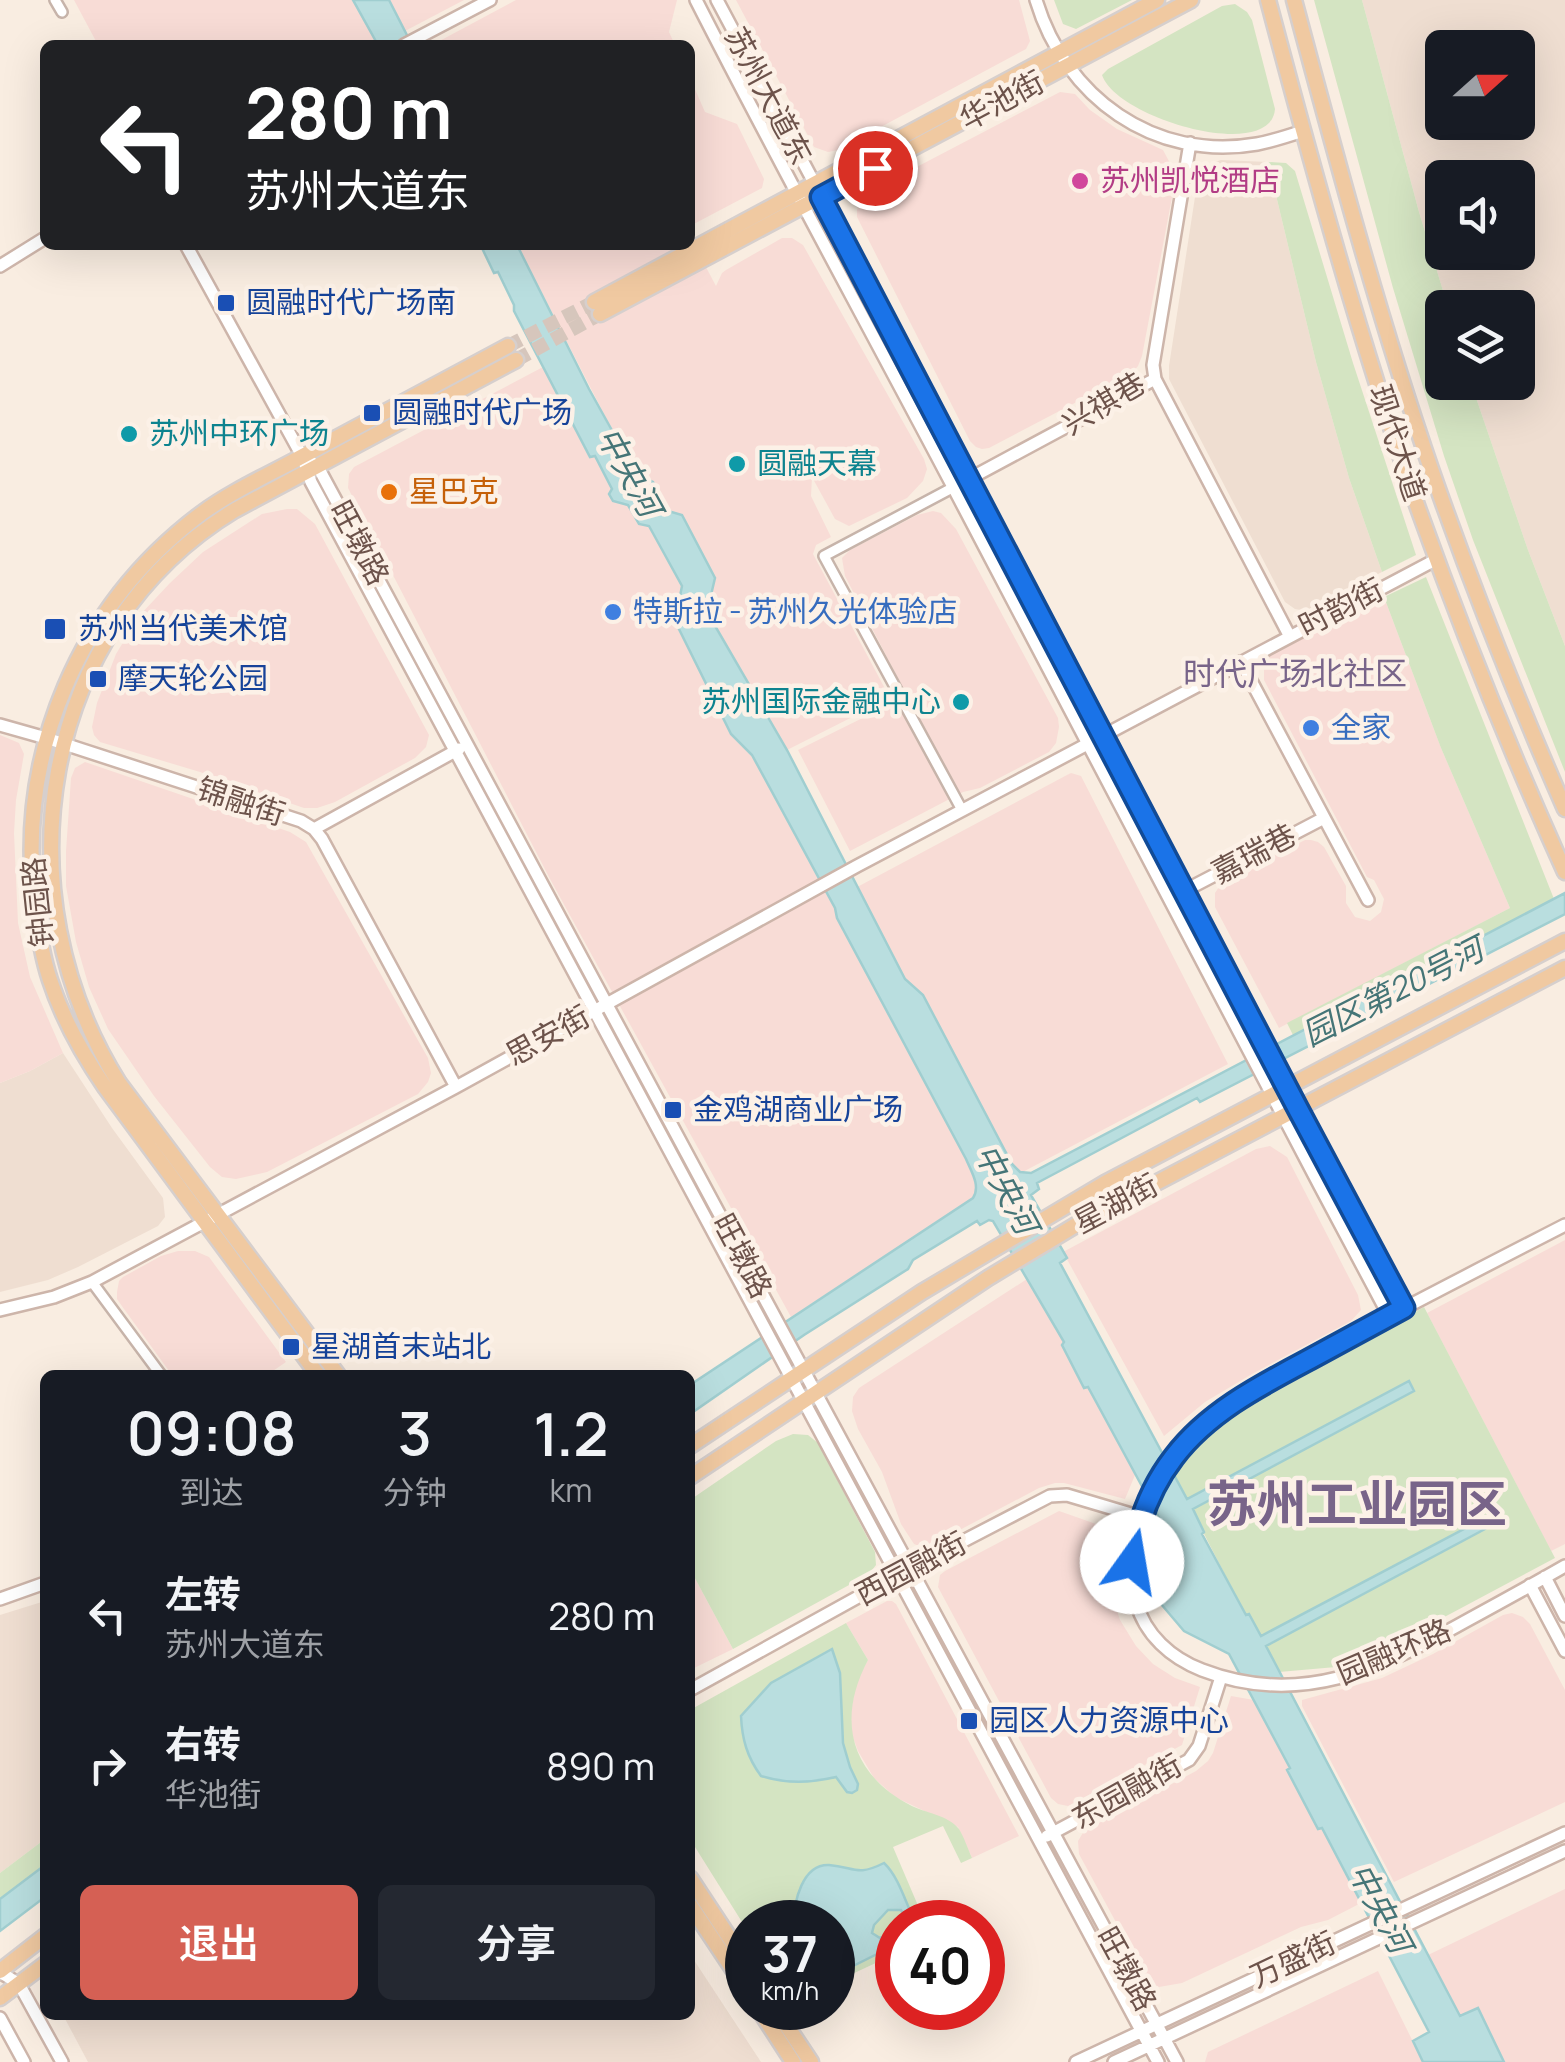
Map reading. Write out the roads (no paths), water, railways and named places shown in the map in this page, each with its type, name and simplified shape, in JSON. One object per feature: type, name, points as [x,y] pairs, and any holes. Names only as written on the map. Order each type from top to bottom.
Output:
[{"type":"main road","points":[[413,40],[490,0]]},
{"type":"main road","name":"苏州大道东","points":[[696,0],[1390,1316]]},
{"type":"main road","name":"苏州大道东","points":[[717,0],[1404,1308]]},
{"type":"main road","points":[[1036,0],[1058,53],[1085,87],[1117,116],[1151,132],[1190,143],[1239,146],[1303,131]]},
{"type":"main road","name":"华池街","points":[[597,308],[799,199],[813,182],[1157,0]]},
{"type":"main road","name":"华池街","points":[[799,199],[821,197],[1191,0]]},
{"type":"main road","name":"现代大道","points":[[1268,0],[1375,379],[1436,559],[1565,872]]},
{"type":"main road","name":"现代大道","points":[[1294,0],[1388,335],[1431,468],[1504,664],[1565,809]]},
{"type":"main road","name":"兴祺巷","points":[[954,487],[1154,379],[1153,365],[1190,143]]},
{"type":"main road","points":[[0,266],[40,241]]},
{"type":"main road","name":"旺墩路","points":[[189,250],[313,470],[602,1007],[797,1374],[896,1576],[1177,2062]]},
{"type":"main road","points":[[302,456],[512,353],[313,470]]},
{"type":"main road","points":[[1154,379],[1290,635]]},
{"type":"main road","name":"钟园路","points":[[302,456],[203,513],[120,592],[78,662],[54,713],[40,758],[32,852],[37,920],[50,980],[96,1074],[334,1370]]},
{"type":"main road","name":"钟园路","points":[[313,470],[214,523],[180,550],[121,616],[87,673],[62,743],[49,811],[47,878],[55,936],[84,1023],[109,1067],[315,1370]]},
{"type":"main road","name":"时韵街","points":[[1088,744],[1436,559]]},
{"type":"main road","points":[[1242,662],[1368,900]]},
{"type":"main road","name":"锦融街","points":[[0,725],[314,829],[462,748]]},
{"type":"main road","name":"思安街","points":[[0,1310],[54,1297],[92,1282],[1088,744]]},
{"type":"main road","name":"嘉瑞巷","points":[[1184,891],[1324,818]]},
{"type":"main road","points":[[314,829],[456,1087]]},
{"type":"main road","name":"星湖街","points":[[695,1443],[922,1292],[1146,1160],[1565,941]]},
{"type":"main road","name":"星湖街","points":[[695,1473],[1060,1234],[1565,968]]},
{"type":"main road","name":"园融环路","points":[[1565,1225],[1250,1392],[1201,1429],[1173,1458],[1144,1510],[1131,1573],[1139,1611],[1153,1636],[1184,1662],[1225,1678],[1294,1686],[1350,1676],[1402,1655],[1565,1566]]},
{"type":"main road","name":"旺墩路","points":[[808,1396],[910,1569],[1158,2062]]},
{"type":"main road","name":"西园融街","points":[[695,1687],[1050,1496],[1067,1495],[1144,1510]]},
{"type":"main road","points":[[1545,1578],[1565,1616]]},
{"type":"main road","points":[[0,1599],[40,1584]]},
{"type":"main road","points":[[1530,1585],[1565,1651]]},
{"type":"main road","name":"东园融街","points":[[1046,1836],[1189,1760],[1199,1746],[1225,1678]]},
{"type":"main road","name":"万盛街","points":[[1076,2062],[1565,1833]]},
{"type":"main road","name":"万盛街","points":[[1114,2062],[1565,1850]]},
{"type":"main road","points":[[695,1886],[725,1931]]},
{"type":"main road","points":[[695,1912],[725,1957]]},
{"type":"main road","points":[[40,1940],[0,1972],[20,1984],[62,2062]]},
{"type":"main road","points":[[0,1998],[40,1968]]},
{"type":"main road","points":[[0,2018],[24,2062]]},
{"type":"main road","points":[[772,2030],[793,2062]]},
{"type":"main road","points":[[790,2030],[811,2062]]},
{"type":"street","points":[[55,0],[62,12]]},
{"type":"street","points":[[954,487],[824,556],[962,810]]},
{"type":"street","points":[[92,1282],[157,1370]]},
{"type":"water","points":[[353,0],[389,0],[409,40],[375,40]]},
{"type":"water","points":[[483,250],[520,250],[619,443],[625,445],[642,477],[653,482],[668,511],[682,515],[715,578],[707,612],[787,750],[905,979],[923,995],[1012,1164],[1020,1172],[1031,1173],[1565,893],[1565,914],[1200,1102],[1197,1098],[1037,1183],[1039,1189],[1031,1195],[1067,1258],[1060,1263],[1187,1499],[1409,1381],[1414,1391],[1193,1509],[1202,1534],[1261,1636],[1481,1520],[1485,1529],[1266,1646],[1460,2016],[1478,2008],[1504,2062],[1423,2062],[1413,2041],[1429,2032],[1322,1828],[1318,1829],[1229,1654],[1184,1631],[1161,1604],[1154,1567],[1163,1525],[993,1221],[980,1225],[977,1221],[913,1260],[908,1269],[695,1411],[695,1382],[973,1198],[976,1184],[835,908],[752,755],[731,734],[675,621],[682,586],[649,526],[639,524],[628,505],[613,501],[609,494],[612,489],[595,456],[590,457],[514,311],[498,272],[494,273]]},
{"type":"water","points":[[832,1649],[840,1673],[843,1743],[857,1790],[847,1792],[836,1777],[799,1782],[761,1776],[746,1748],[741,1716],[771,1683]]},
{"type":"water","points":[[884,1863],[905,1900],[875,1900],[875,1955],[855,1965],[855,1900],[797,1900],[806,1877],[820,1866],[861,1870]]},
{"type":"water","points":[[40,1869],[40,1901],[0,1931],[0,1899]]},
{"type":"tunnel","points":[[508,346],[594,302]]},
{"type":"tunnel","points":[[516,360],[600,314]]},
{"type":"place","name":"苏州凯悦酒店","points":[[1080,181]]},
{"type":"place","name":"圆融时代广场南","points":[[226,303]]},
{"type":"place","name":"圆融时代广场","points":[[372,413]]},
{"type":"place","name":"苏州中环广场","points":[[129,434]]},
{"type":"place","name":"圆融天幕","points":[[737,464]]},
{"type":"place","name":"星巴克","points":[[389,492]]},
{"type":"place","name":"特斯拉 - 苏州久光体验店","points":[[613,612]]},
{"type":"place","name":"苏州当代美术馆","points":[[55,629]]},
{"type":"place","name":"摩天轮公园","points":[[98,679]]},
{"type":"place","name":"苏州国际金融中心","points":[[961,702]]},
{"type":"place","name":"全家","points":[[1311,728]]},
{"type":"place","name":"金鸡湖商业广场","points":[[673,1110]]},
{"type":"place","name":"星湖首末站北","points":[[291,1347]]},
{"type":"place","name":"园区人力资源中心","points":[[969,1721]]},
{"type":"district","name":"时代广场北社区","points":[[1295,674]]},
{"type":"district","name":"苏州工业园区","points":[[1357,1504]]},
{"type":"water label","name":"中央河","points":[[629,472]]},
{"type":"water label","name":"园区第20号河","points":[[1393,992]]},
{"type":"water label","name":"中央河","points":[[1006,1189]]},
{"type":"water label","name":"中央河","points":[[1380,1908]]}]
